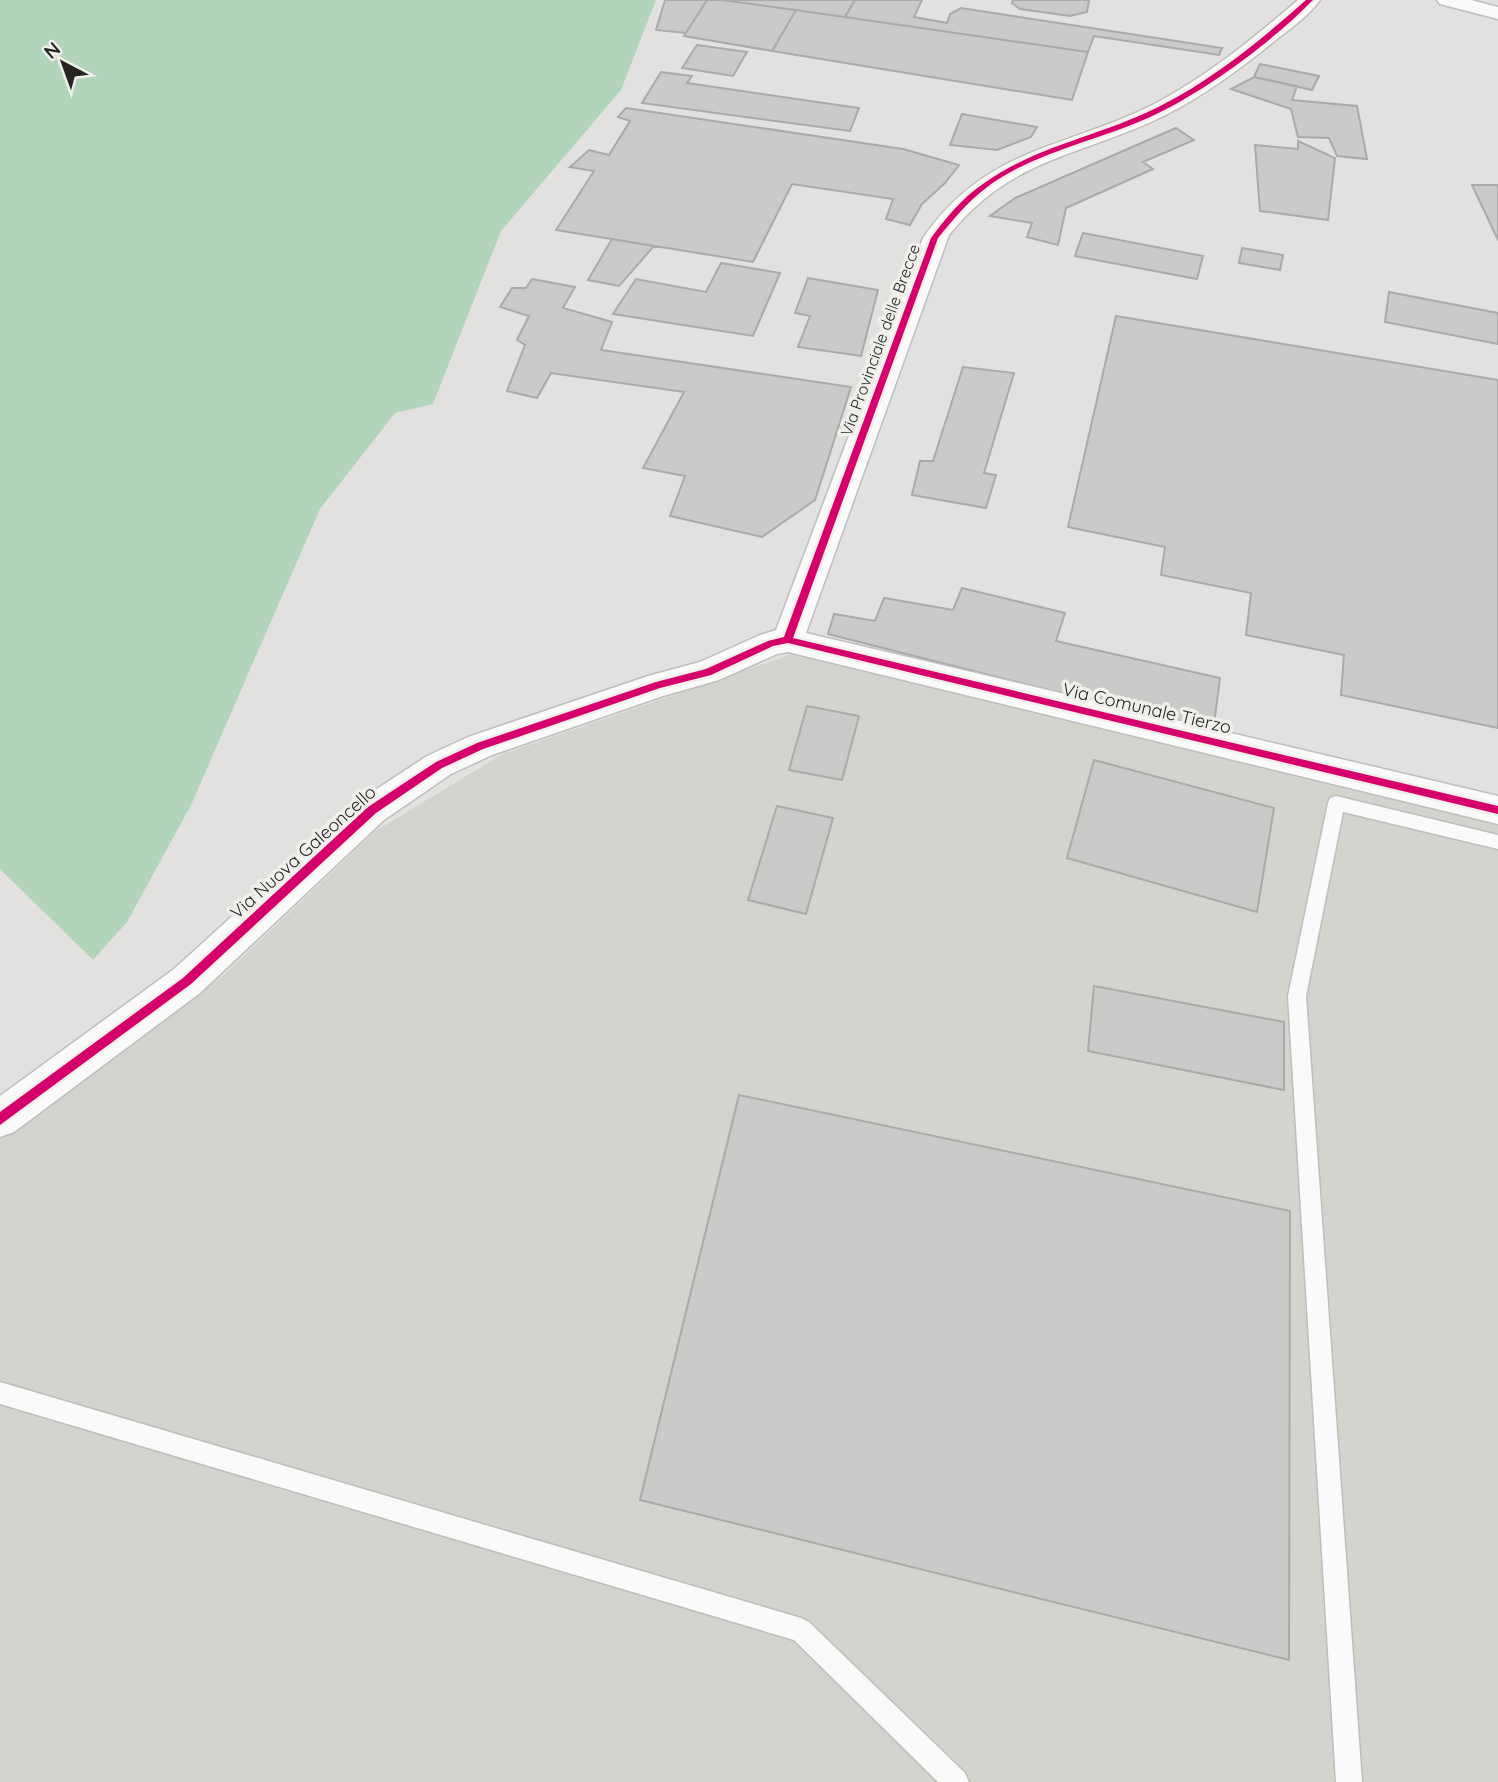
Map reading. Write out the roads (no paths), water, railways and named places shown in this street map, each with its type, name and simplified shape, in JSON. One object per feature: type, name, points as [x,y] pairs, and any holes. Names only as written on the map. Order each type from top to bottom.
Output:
[{"type":"street","name":"Via Provinciale delle Brecce","points":[[788,640],[934,238],[959,207],[991,181],[1166,106],[1217,76],[1258,46],[1310,0]]},
{"type":"street","points":[[1447,0],[1498,13]]},
{"type":"street","name":"Via Comunale Tierzo","points":[[788,640],[1498,810]]},
{"type":"street","name":"Via Nuova Galeoncello","points":[[0,1119],[187,981],[372,810],[439,765],[480,746],[659,685],[709,672],[771,643],[788,640]]},
{"type":"lane","points":[[1349,1782],[1297,996],[1336,803],[1498,842]]},
{"type":"lane","points":[[0,1394],[801,1630],[956,1782]]}]
